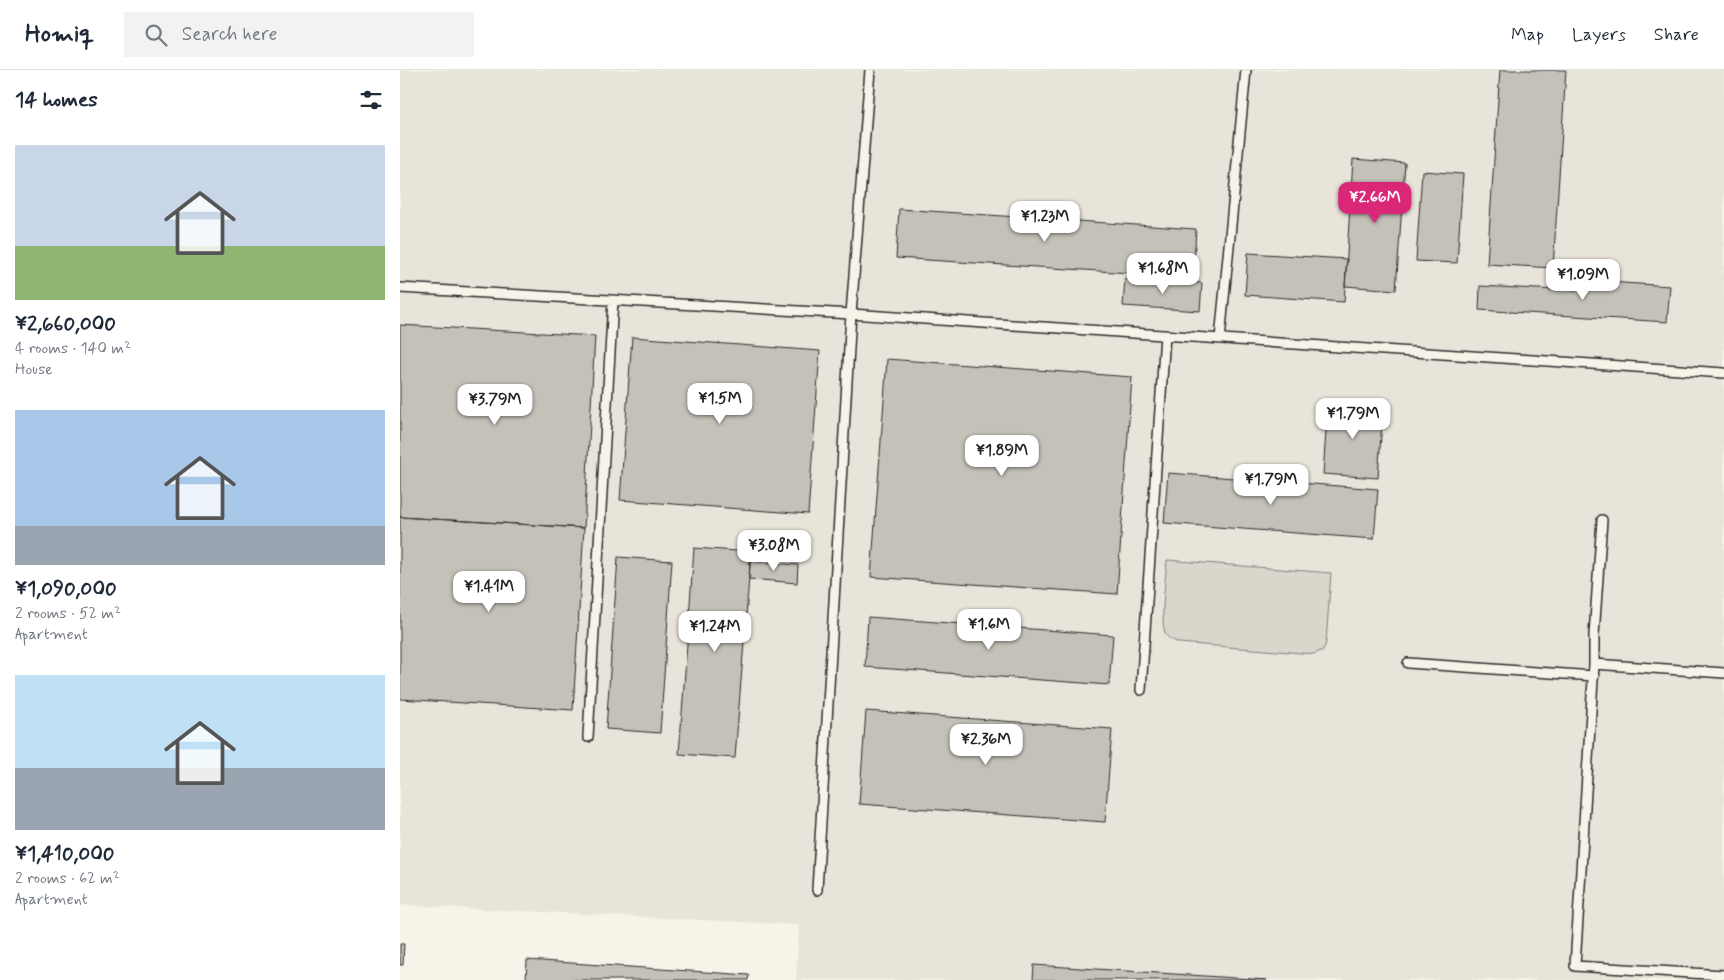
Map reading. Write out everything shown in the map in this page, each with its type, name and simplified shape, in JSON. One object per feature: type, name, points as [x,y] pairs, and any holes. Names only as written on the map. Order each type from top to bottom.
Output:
[{"type":"lane","points":[[817,890],[851,314],[870,70]]},
{"type":"lane","points":[[1220,339],[1246,70]]},
{"type":"lane","points":[[400,288],[851,314],[1724,373]]},
{"type":"lane","points":[[588,737],[613,300]]},
{"type":"lane","points":[[1140,690],[1165,335]]},
{"type":"lane","points":[[1602,520],[1575,966],[1724,975]]},
{"type":"lane","points":[[1408,663],[1594,676]]},
{"type":"lane","points":[[1594,664],[1724,673]]},
{"type":"shaded area","points":[[400,70],[1724,70],[1724,980],[796,980],[799,925],[400,905]]},
{"type":"shaded area","points":[[1167,560],[1331,573],[1326,643],[1323,650],[1314,654],[1179,643],[1170,639],[1166,635],[1163,620]]},
{"type":"building","points":[[1500,70],[1566,70],[1553,268],[1487,264]]},
{"type":"building","points":[[1353,159],[1405,163],[1396,290],[1345,286]]},
{"type":"building","points":[[1422,171],[1463,174],[1457,263],[1416,261]]},
{"type":"building","points":[[899,209],[1196,229],[1193,277],[896,258]]},
{"type":"building","points":[[1248,253],[1347,259],[1344,302],[1245,295]]},
{"type":"building","points":[[1125,279],[1202,283],[1200,311],[1123,306]]},
{"type":"building","points":[[1577,280],[1670,286],[1667,322],[1479,310],[1480,286],[1576,291]]},
{"type":"building","points":[[400,325],[595,336],[584,528],[400,517]]},
{"type":"building","points":[[632,337],[820,351],[808,514],[620,500]]},
{"type":"building","points":[[887,359],[1132,377],[1117,594],[871,577]]},
{"type":"building","points":[[1328,402],[1383,406],[1378,478],[1323,474]]},
{"type":"building","points":[[1168,473],[1378,489],[1374,539],[1164,523]]},
{"type":"building","points":[[400,517],[584,528],[573,710],[400,699]]},
{"type":"building","points":[[694,548],[751,552],[735,758],[679,754]]},
{"type":"building","points":[[618,557],[672,561],[660,733],[606,729]]},
{"type":"building","points":[[750,561],[798,565],[797,583],[749,579]]},
{"type":"building","points":[[868,617],[1113,635],[1109,685],[865,667]]},
{"type":"building","points":[[866,711],[1112,729],[1105,822],[859,804]]},
{"type":"building","points":[[400,944],[404,944],[403,965],[400,965]]},
{"type":"building","points":[[527,960],[749,975],[748,980],[526,980]]},
{"type":"building","points":[[1034,965],[1267,980],[1033,980]]}]
